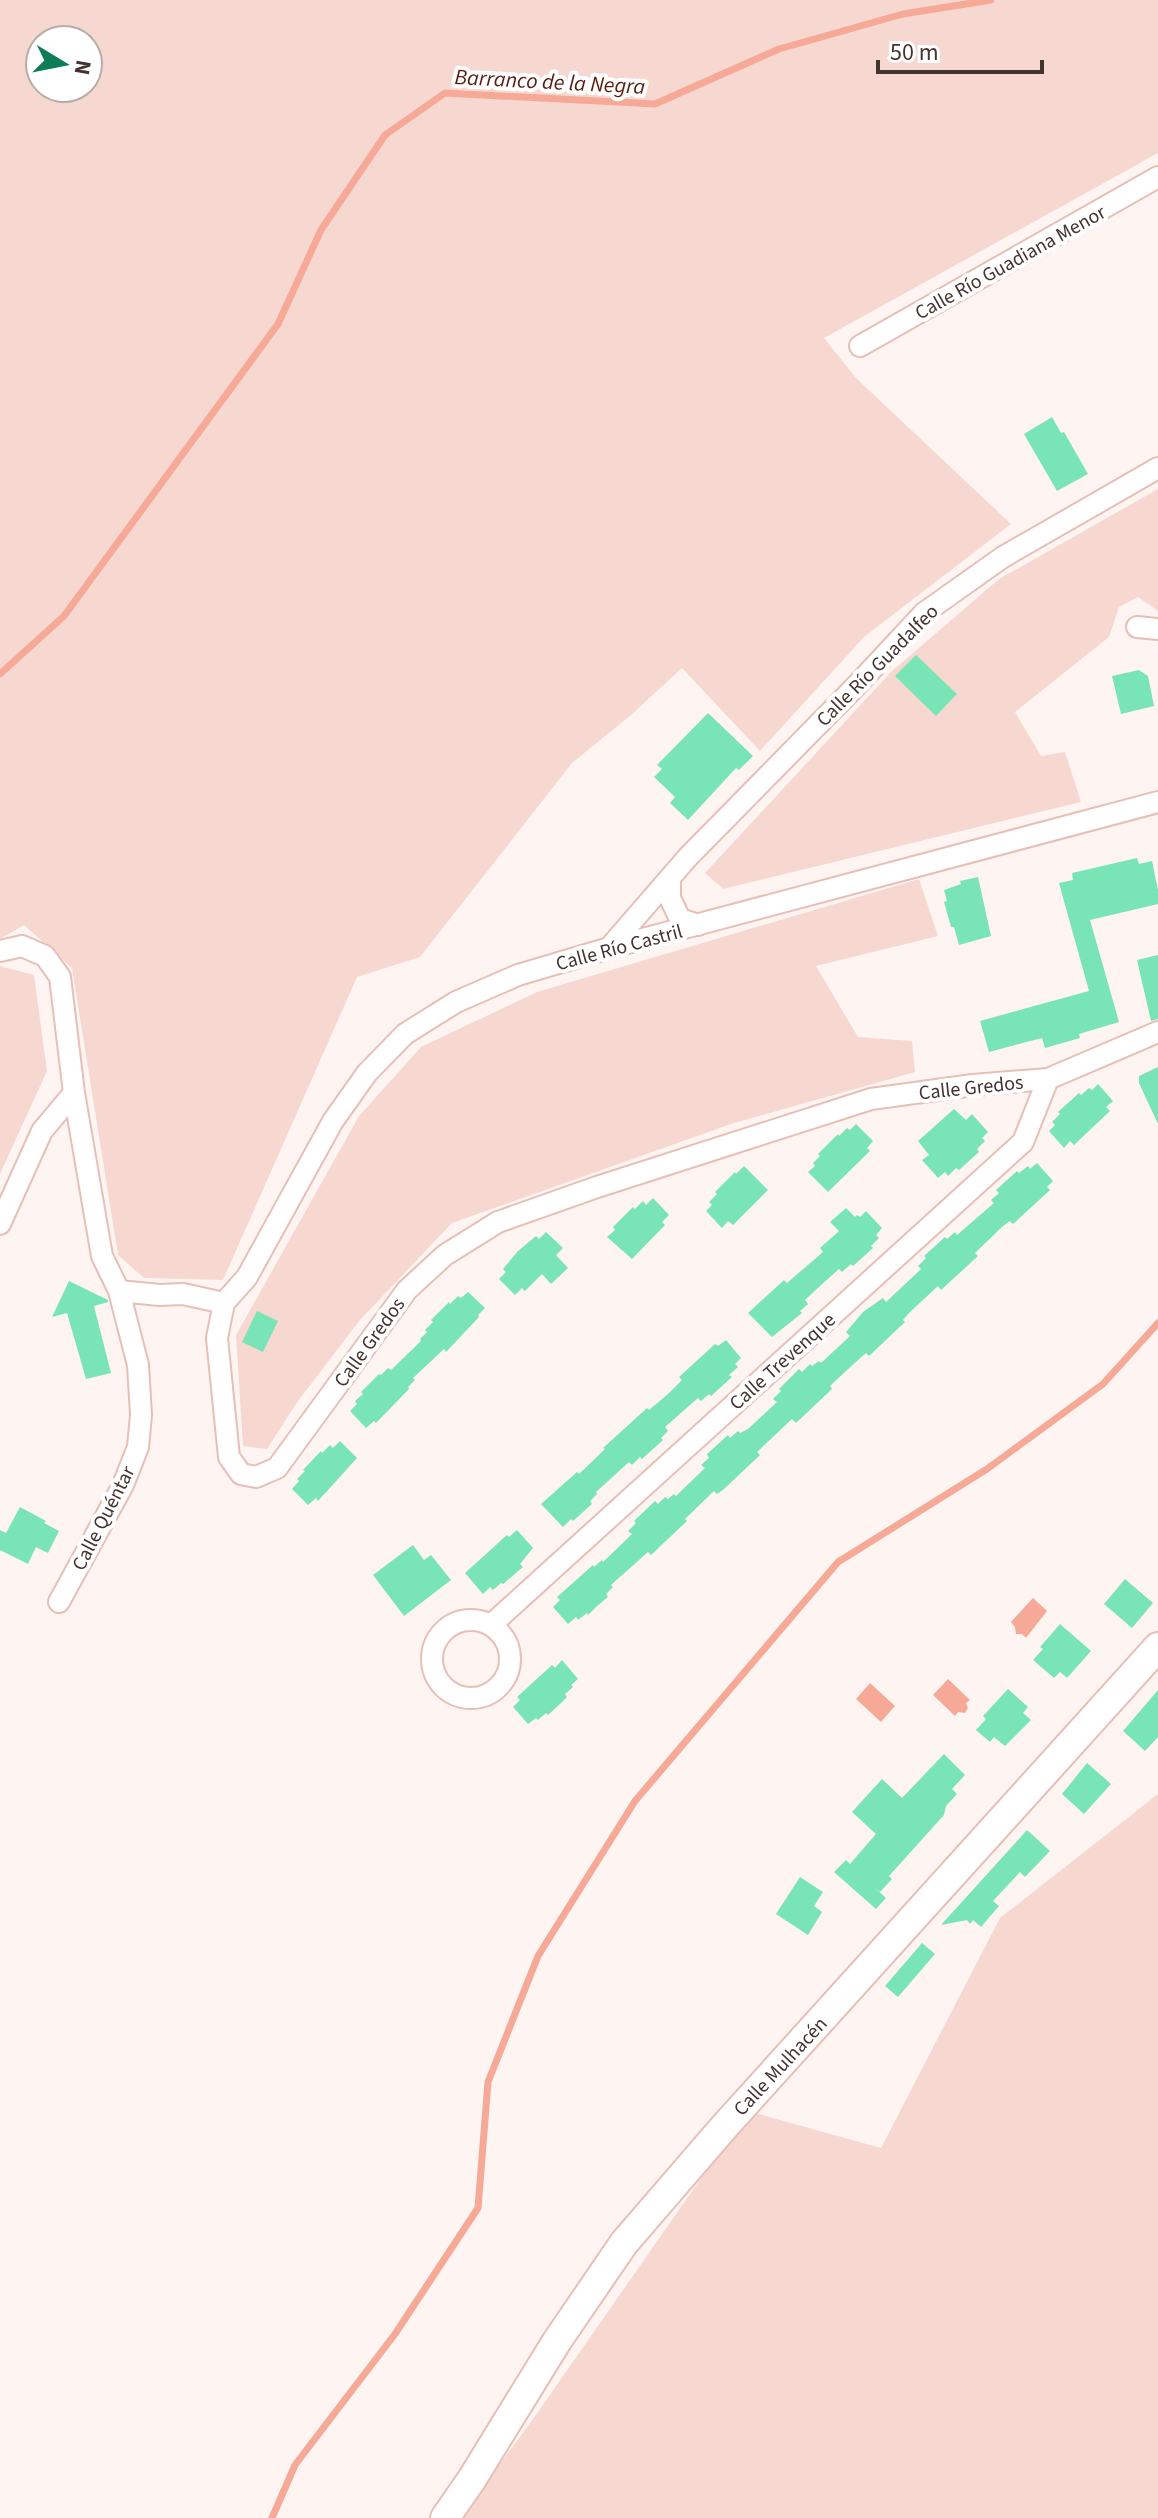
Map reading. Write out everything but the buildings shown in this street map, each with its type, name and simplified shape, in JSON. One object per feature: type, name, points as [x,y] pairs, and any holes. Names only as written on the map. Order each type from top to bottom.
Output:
[{"type":"street","name":"Calle Río Guadiana Menor","points":[[860,346],[1158,177]]},
{"type":"street","name":"Calle Río Guadalfeo","points":[[609,948],[688,857],[924,613],[1003,557],[1158,468]]},
{"type":"street","name":"Calle Río Castril","points":[[224,1303],[247,1277],[333,1121],[367,1073],[405,1034],[456,1002],[518,975],[609,948],[1158,802]]},
{"type":"street","points":[[670,879],[670,898],[680,919],[698,925]]},
{"type":"street","points":[[0,951],[22,946],[45,956],[60,977],[74,1093],[102,1256],[119,1291],[183,1294],[224,1303]]},
{"type":"street","name":"Calle Gredos","points":[[224,1303],[217,1338],[229,1457],[241,1474],[256,1477],[277,1468],[407,1290],[445,1255],[498,1222],[871,1099],[973,1085],[1048,1079],[1158,1032]]},
{"type":"street","name":"Calle Trevenque","points":[[491,1625],[1023,1142],[1048,1079]]},
{"type":"street","points":[[0,1224],[42,1131],[74,1093]]},
{"type":"street","name":"Calle Quéntar","points":[[59,1602],[123,1485],[138,1447],[141,1415],[138,1365],[119,1291]]},
{"type":"street","name":"Calle Mulhacén","points":[[445,2518],[557,2341],[624,2243],[724,2127],[1158,1647]]},
{"type":"shaded area","points":[[0,0],[1158,0],[1158,153],[824,338],[856,378],[1011,524],[864,637],[760,751],[682,668],[572,763],[420,957],[357,977],[223,1280],[144,1278],[118,1255],[72,968],[24,925],[0,939]]},
{"type":"shaded area","points":[[1158,489],[1158,611],[1138,597],[1119,607],[1109,637],[1015,712],[1041,756],[1065,752],[1081,802],[723,889],[705,873],[891,672],[999,579]]},
{"type":"shaded area","points":[[919,879],[938,936],[816,966],[858,1037],[912,1041],[915,1072],[731,1124],[452,1223],[360,1320],[298,1401],[267,1449],[243,1446],[236,1335],[359,1116],[421,1047],[537,992]]},
{"type":"shaded area","points":[[0,966],[34,975],[47,1071],[0,1174]]},
{"type":"shaded area","points":[[1033,1598],[1047,1611],[1026,1638],[1016,1634],[1011,1622]]},
{"type":"shaded area","points":[[948,1679],[970,1700],[966,1703],[968,1708],[965,1713],[958,1712],[955,1716],[933,1695]]},
{"type":"shaded area","points":[[870,1683],[895,1706],[881,1722],[856,1699]]},
{"type":"shaded area","points":[[1158,1794],[1158,2518],[460,2518],[533,2419],[748,2111],[881,2148],[1000,1918]]},
{"type":"waterway","name":"Barranco de la Negra","points":[[0,674],[64,616],[278,324],[321,230],[385,135],[445,93],[655,104],[779,49],[903,14],[991,0]]},
{"type":"waterway","points":[[272,2518],[295,2465],[395,2334],[478,2208],[488,2082],[538,1956],[635,1801],[838,1562],[987,1469],[1103,1384],[1158,1323]]}]
